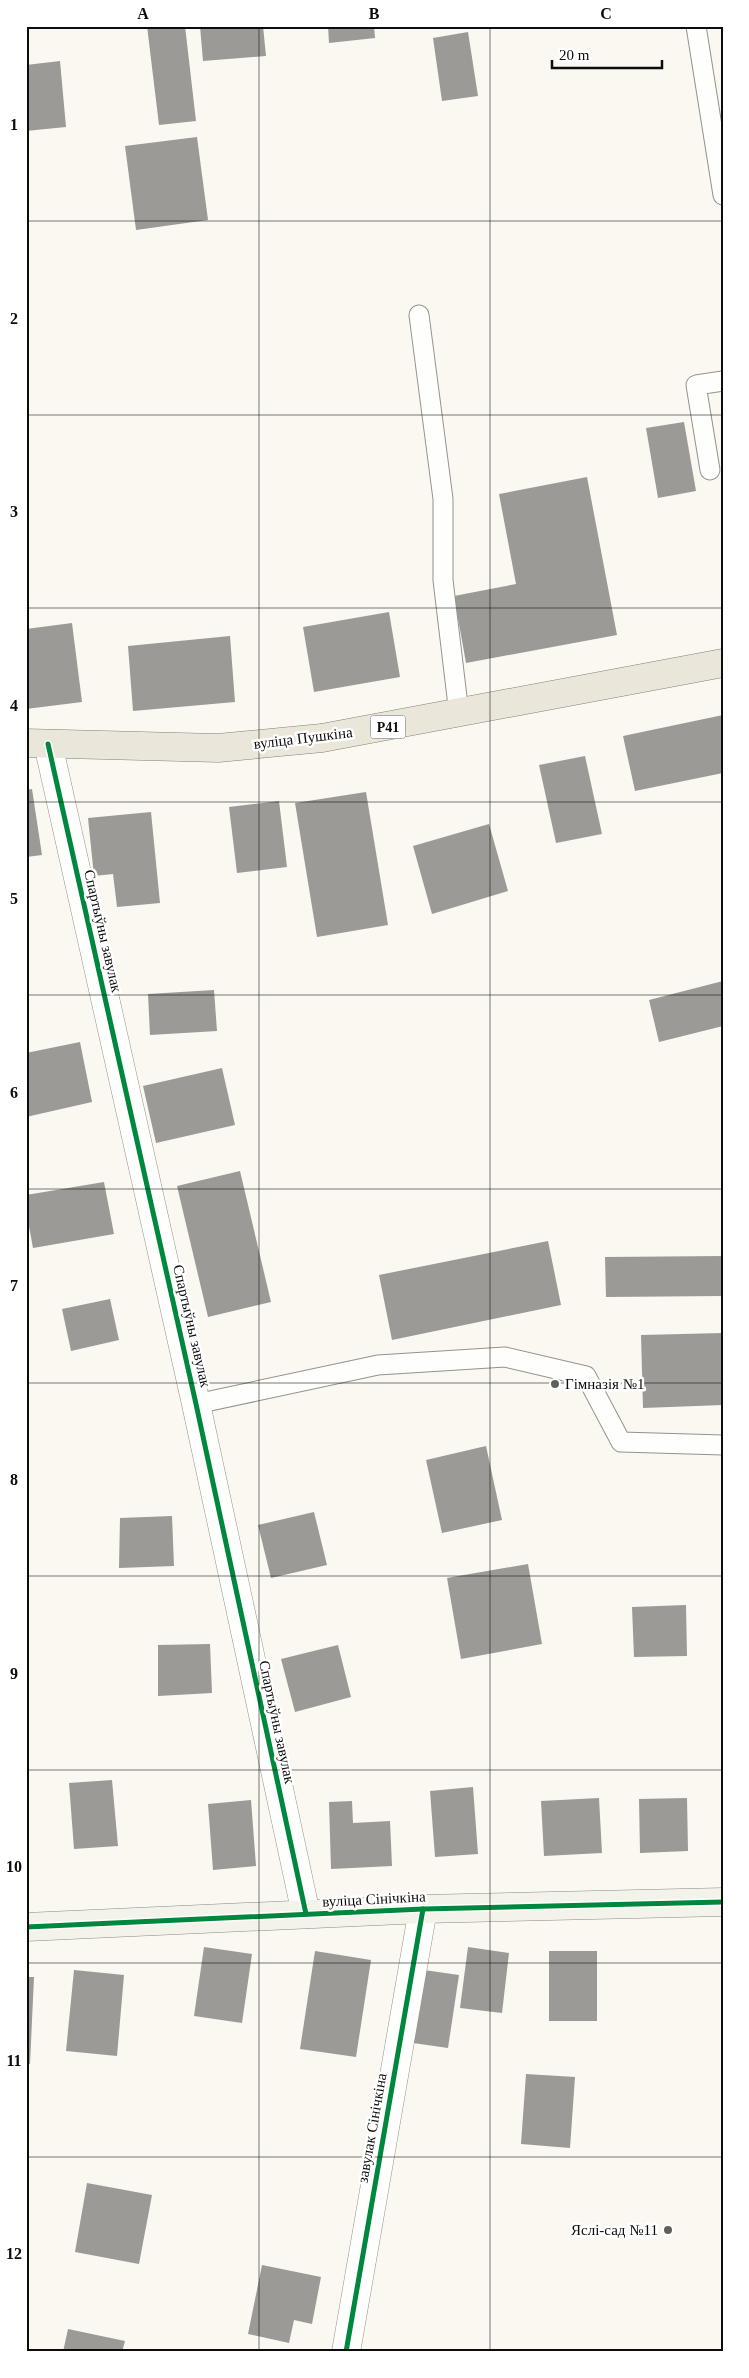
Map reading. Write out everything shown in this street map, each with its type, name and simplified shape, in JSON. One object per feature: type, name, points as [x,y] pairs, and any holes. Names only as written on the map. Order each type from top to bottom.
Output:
[{"type":"main road","name":"вуліца Пушкіна","points":[[37,744],[218,748],[322,738],[459,714],[723,663]]},
{"type":"street","name":"Спартыўны завулак","points":[[37,744],[196,1404],[306,1914]]},
{"type":"street","name":"вуліца Сінічкіна","points":[[26,1927],[423,1909],[723,1902]]},
{"type":"street","name":"завулак Сінічкіна","points":[[346,2352],[423,1909]]},
{"type":"lane","points":[[696,26],[723,195]]},
{"type":"lane","points":[[419,315],[444,499],[443,580],[459,714]]},
{"type":"lane","points":[[710,470],[696,386],[723,381]]},
{"type":"lane","points":[[196,1404],[378,1365],[505,1357],[586,1376],[621,1442],[723,1445]]},
{"type":"building","points":[[147,26],[185,26],[196,121],[159,125]]},
{"type":"building","points":[[200,26],[263,26],[266,56],[203,61]]},
{"type":"building","points":[[328,26],[374,26],[375,38],[329,43]]},
{"type":"building","points":[[468,32],[478,96],[442,101],[433,38]]},
{"type":"building","points":[[60,61],[66,127],[26,131],[26,65]]},
{"type":"building","points":[[197,137],[208,220],[136,230],[125,146]]},
{"type":"building","points":[[684,422],[696,491],[658,498],[646,428]]},
{"type":"building","points":[[587,477],[617,635],[466,663],[454,596],[516,584],[499,494]]},
{"type":"building","points":[[389,612],[400,677],[314,692],[303,627]]},
{"type":"building","points":[[72,623],[82,702],[26,709],[26,629]]},
{"type":"building","points":[[230,636],[235,702],[133,711],[128,646]]},
{"type":"building","points":[[723,715],[723,773],[635,791],[623,736]]},
{"type":"building","points":[[585,756],[602,834],[556,843],[539,765]]},
{"type":"building","points":[[32,789],[42,855],[26,857],[26,790]]},
{"type":"building","points":[[366,792],[388,925],[317,937],[295,803]]},
{"type":"building","points":[[279,801],[287,867],[237,873],[229,807]]},
{"type":"building","points":[[151,812],[160,903],[117,907],[113,874],[94,876],[88,818]]},
{"type":"building","points":[[489,824],[508,891],[432,914],[413,846]]},
{"type":"building","points":[[723,981],[723,1026],[659,1042],[649,1000]]},
{"type":"building","points":[[214,990],[217,1031],[150,1035],[148,994]]},
{"type":"building","points":[[80,1042],[92,1102],[26,1117],[26,1053]]},
{"type":"building","points":[[222,1068],[235,1125],[156,1143],[143,1086]]},
{"type":"building","points":[[240,1171],[271,1302],[208,1317],[177,1186]]},
{"type":"building","points":[[104,1182],[114,1234],[33,1248],[26,1210],[26,1195]]},
{"type":"building","points":[[548,1241],[561,1305],[392,1340],[379,1275]]},
{"type":"building","points":[[723,1256],[723,1296],[606,1297],[605,1257]]},
{"type":"building","points":[[110,1299],[119,1340],[71,1351],[62,1309]]},
{"type":"building","points":[[723,1333],[723,1405],[643,1408],[641,1335]]},
{"type":"building","points":[[486,1446],[502,1520],[442,1533],[426,1460]]},
{"type":"building","points":[[314,1512],[327,1565],[271,1578],[258,1525]]},
{"type":"building","points":[[172,1516],[174,1566],[119,1568],[120,1518]]},
{"type":"building","points":[[528,1564],[542,1644],[461,1659],[447,1578]]},
{"type":"building","points":[[686,1605],[687,1656],[634,1657],[632,1607]]},
{"type":"building","points":[[210,1644],[212,1693],[158,1696],[158,1645]]},
{"type":"building","points":[[338,1645],[351,1697],[295,1712],[281,1659]]},
{"type":"building","points":[[112,1780],[118,1846],[74,1849],[69,1783]]},
{"type":"building","points":[[473,1787],[478,1854],[435,1857],[430,1791]]},
{"type":"building","points":[[599,1798],[602,1853],[544,1856],[541,1801]]},
{"type":"building","points":[[687,1798],[688,1851],[640,1853],[639,1799]]},
{"type":"building","points":[[251,1800],[256,1866],[213,1870],[208,1804]]},
{"type":"building","points":[[352,1801],[353,1823],[390,1821],[392,1866],[331,1869],[329,1802]]},
{"type":"building","points":[[204,1947],[252,1954],[242,2023],[194,2016]]},
{"type":"building","points":[[468,1947],[509,1953],[502,2013],[460,2008]]},
{"type":"building","points":[[315,1951],[371,1960],[356,2057],[300,2049]]},
{"type":"building","points":[[549,1951],[597,1951],[597,2021],[549,2021]]},
{"type":"building","points":[[74,1970],[124,1975],[117,2056],[66,2051]]},
{"type":"building","points":[[424,1970],[459,1975],[448,2048],[413,2043]]},
{"type":"building","points":[[26,1977],[34,1977],[30,2064],[26,2064]]},
{"type":"building","points":[[526,2074],[575,2077],[570,2148],[521,2144]]},
{"type":"building","points":[[87,2183],[152,2195],[139,2264],[75,2252]]},
{"type":"building","points":[[262,2265],[321,2277],[312,2324],[294,2320],[289,2343],[248,2334]]},
{"type":"building","points":[[68,2329],[125,2341],[122,2352],[63,2352]]},
{"type":"cycle path","points":[[48,744],[196,1404],[306,1914]]},
{"type":"cycle path","points":[[26,1927],[423,1909],[723,1902]]},
{"type":"cycle path","points":[[346,2352],[423,1909]]},
{"type":"place","name":"Гімназія №1","points":[[555,1384]]},
{"type":"place","name":"Яслі-сад №11","points":[[668,2230]]}]
